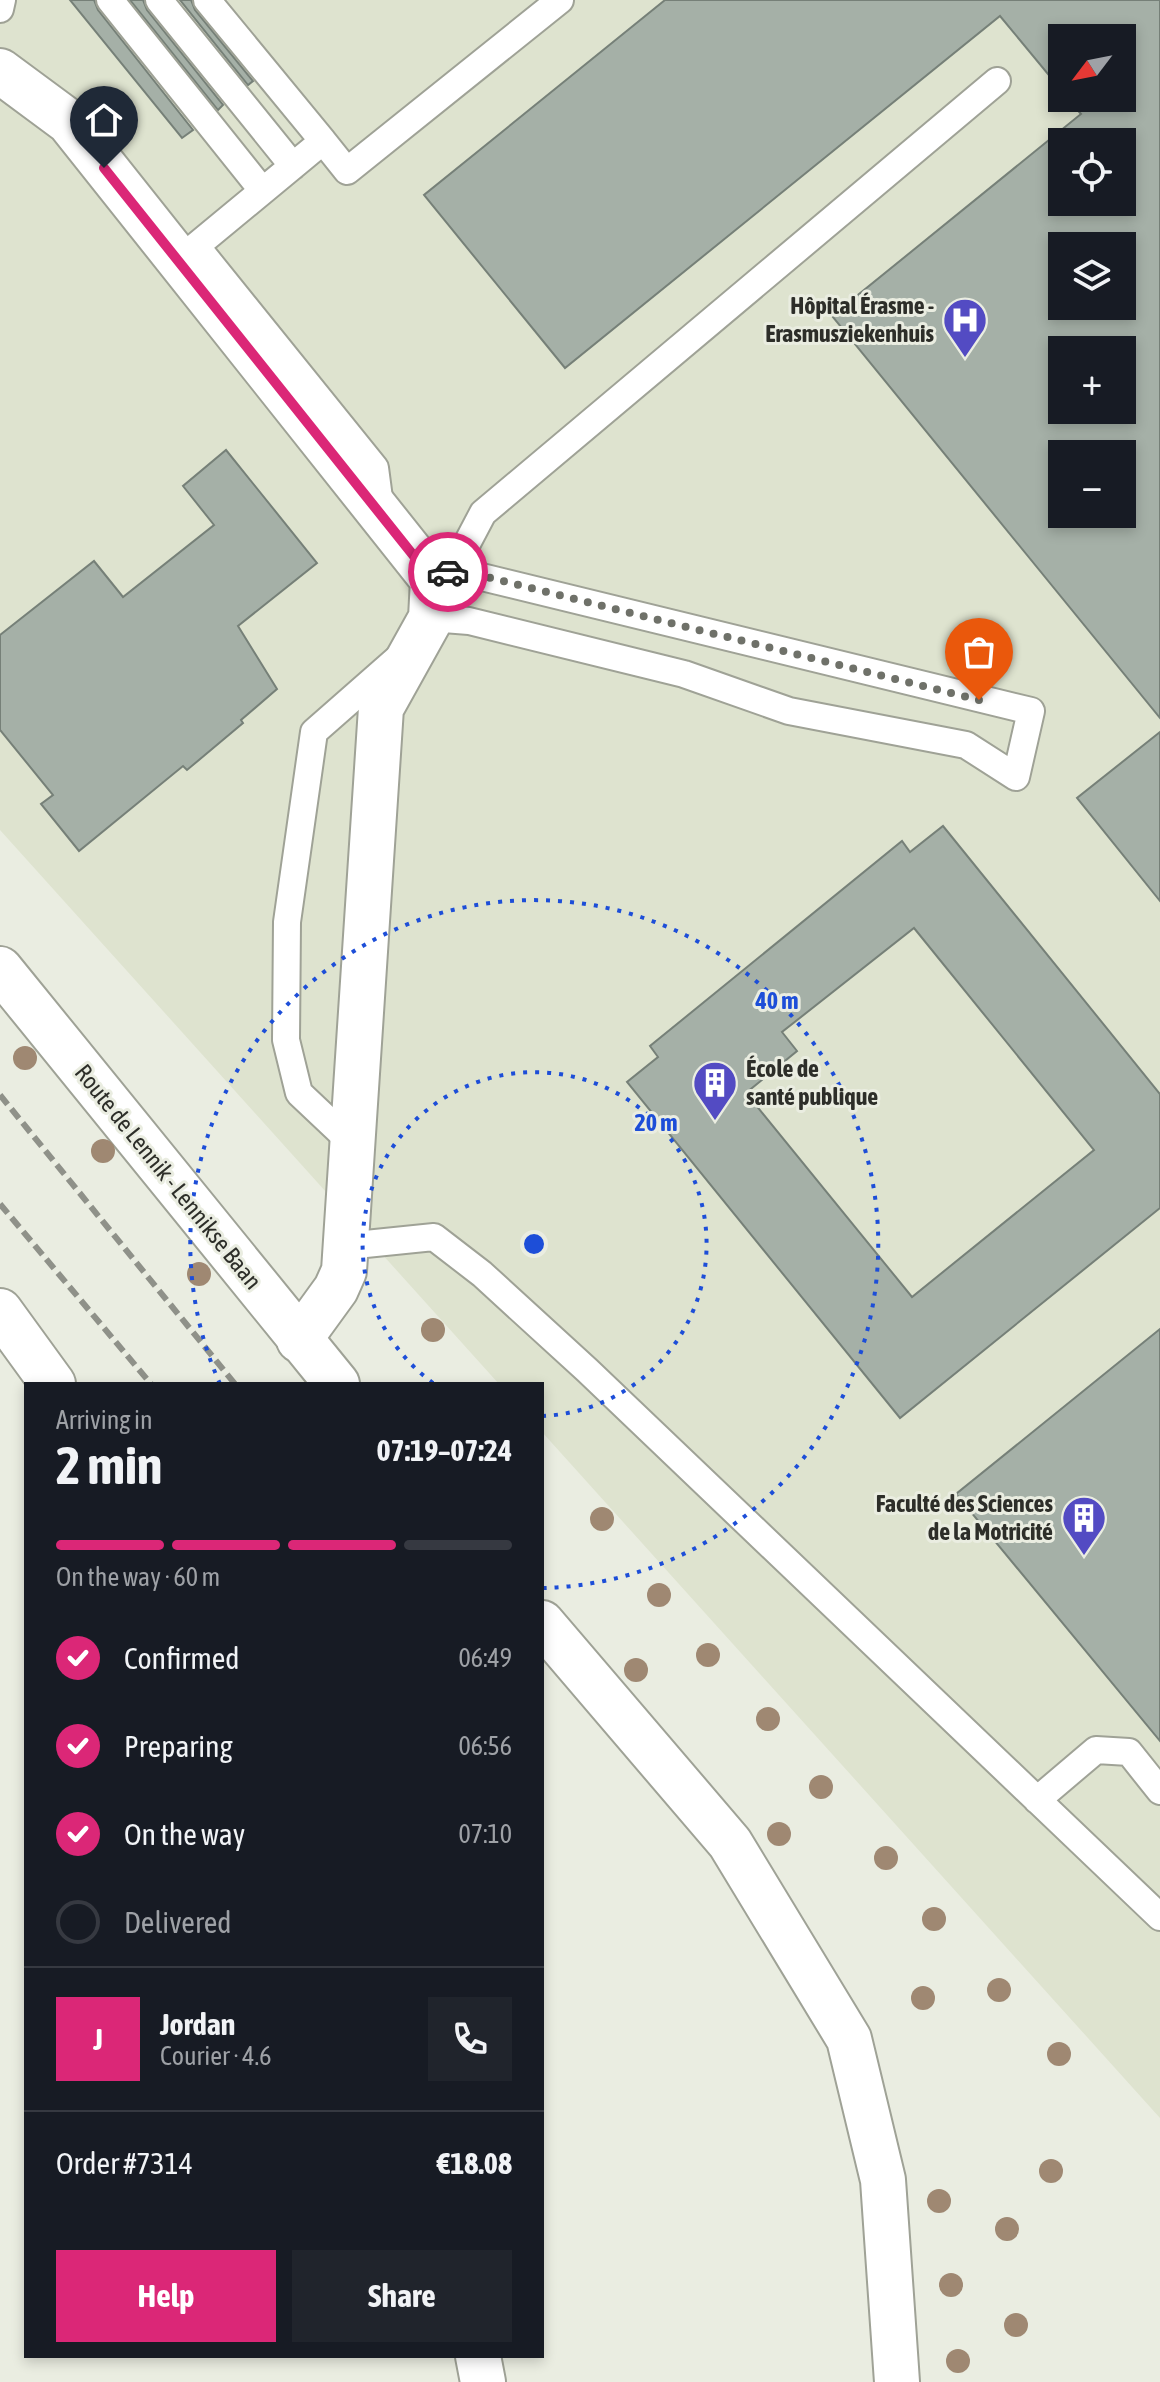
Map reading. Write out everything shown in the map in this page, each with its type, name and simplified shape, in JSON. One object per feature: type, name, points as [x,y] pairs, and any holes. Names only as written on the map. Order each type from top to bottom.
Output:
[{"type":"main road","points":[[0,71],[69,122],[381,514],[434,602],[381,708],[344,1271],[336,1289],[299,1340]]},
{"type":"main road","name":"Route de Lennik - Lennikse Baan","points":[[0,969],[335,1382]]},
{"type":"main road","points":[[0,1311],[52,1382]]},
{"type":"main road","points":[[544,1625],[730,1843],[849,2039],[883,2180],[897,2382]]},
{"type":"lane","points":[[0,9],[2,0]]},
{"type":"lane","points":[[110,0],[262,190]]},
{"type":"lane","points":[[159,0],[293,166]]},
{"type":"lane","points":[[207,0],[347,171],[560,0]]},
{"type":"lane","points":[[353,1144],[299,1093],[286,1040],[287,922],[314,732],[434,602],[483,513],[997,81]]},
{"type":"lane","points":[[323,141],[196,246],[375,468],[381,514]]},
{"type":"lane","points":[[434,602],[1031,711],[1016,777],[966,745],[789,711],[684,674],[469,621],[434,602]]},
{"type":"lane","points":[[346,1246],[434,1237],[482,1274],[587,1370],[1160,1917]]},
{"type":"lane","points":[[1037,1800],[1096,1750],[1129,1752],[1160,1791]]},
{"type":"shaded area","points":[[0,0],[1160,0],[1160,2118],[544,1434],[544,1382],[497,1382],[0,830]]},
{"type":"building","points":[[70,0],[94,0],[98,10],[193,130],[182,138]]},
{"type":"building","points":[[130,0],[143,0],[147,10],[223,105],[218,110]]},
{"type":"building","points":[[180,0],[191,0],[195,10],[253,81],[248,85]]},
{"type":"building","name":"Hôpital Érasme - Erasmusziekenhuis","points":[[665,0],[1160,0],[1160,718],[832,316],[1048,141],[1048,216],[1136,216],[1136,128],[1064,128],[1081,114],[1079,112],[1136,112],[1136,24],[1048,24],[1048,74],[1000,16],[565,368],[424,195]]},
{"type":"building","points":[[226,450],[317,563],[238,626],[277,689],[241,720],[243,723],[187,770],[183,766],[79,851],[41,804],[53,795],[0,730],[0,635],[94,561],[123,597],[214,525],[183,486]]},
{"type":"building","points":[[1160,732],[1160,901],[1077,798]]},
{"type":"building","name":"École de santé publique","points":[[943,826],[1160,1094],[1160,1208],[900,1418],[627,1082],[658,1057],[650,1046],[902,841],[910,852]],"holes":[[[914,928],[1094,1150],[912,1297],[746,1093],[797,1051],[782,1032]]]},
{"type":"building","name":"Faculté des Sciences de la Motricité","points":[[1160,1329],[1160,1741],[956,1494]]},
{"type":"railway","points":[[0,1095],[233,1382]]},
{"type":"railway","points":[[0,1204],[149,1382]]},
{"type":"way so far","points":[[448,572],[453,570],[479,575],[979,700]]},
{"type":"place","name":"Hôpital Érasme - Erasmusziekenhuis","points":[[965,359]]},
{"type":"place","name":"École de santé publique","points":[[715,1122]]},
{"type":"place","name":"Faculté des Sciences de la Motricité","points":[[1084,1557]]},
{"type":"route","points":[[104,168],[433,580],[448,572]]}]
